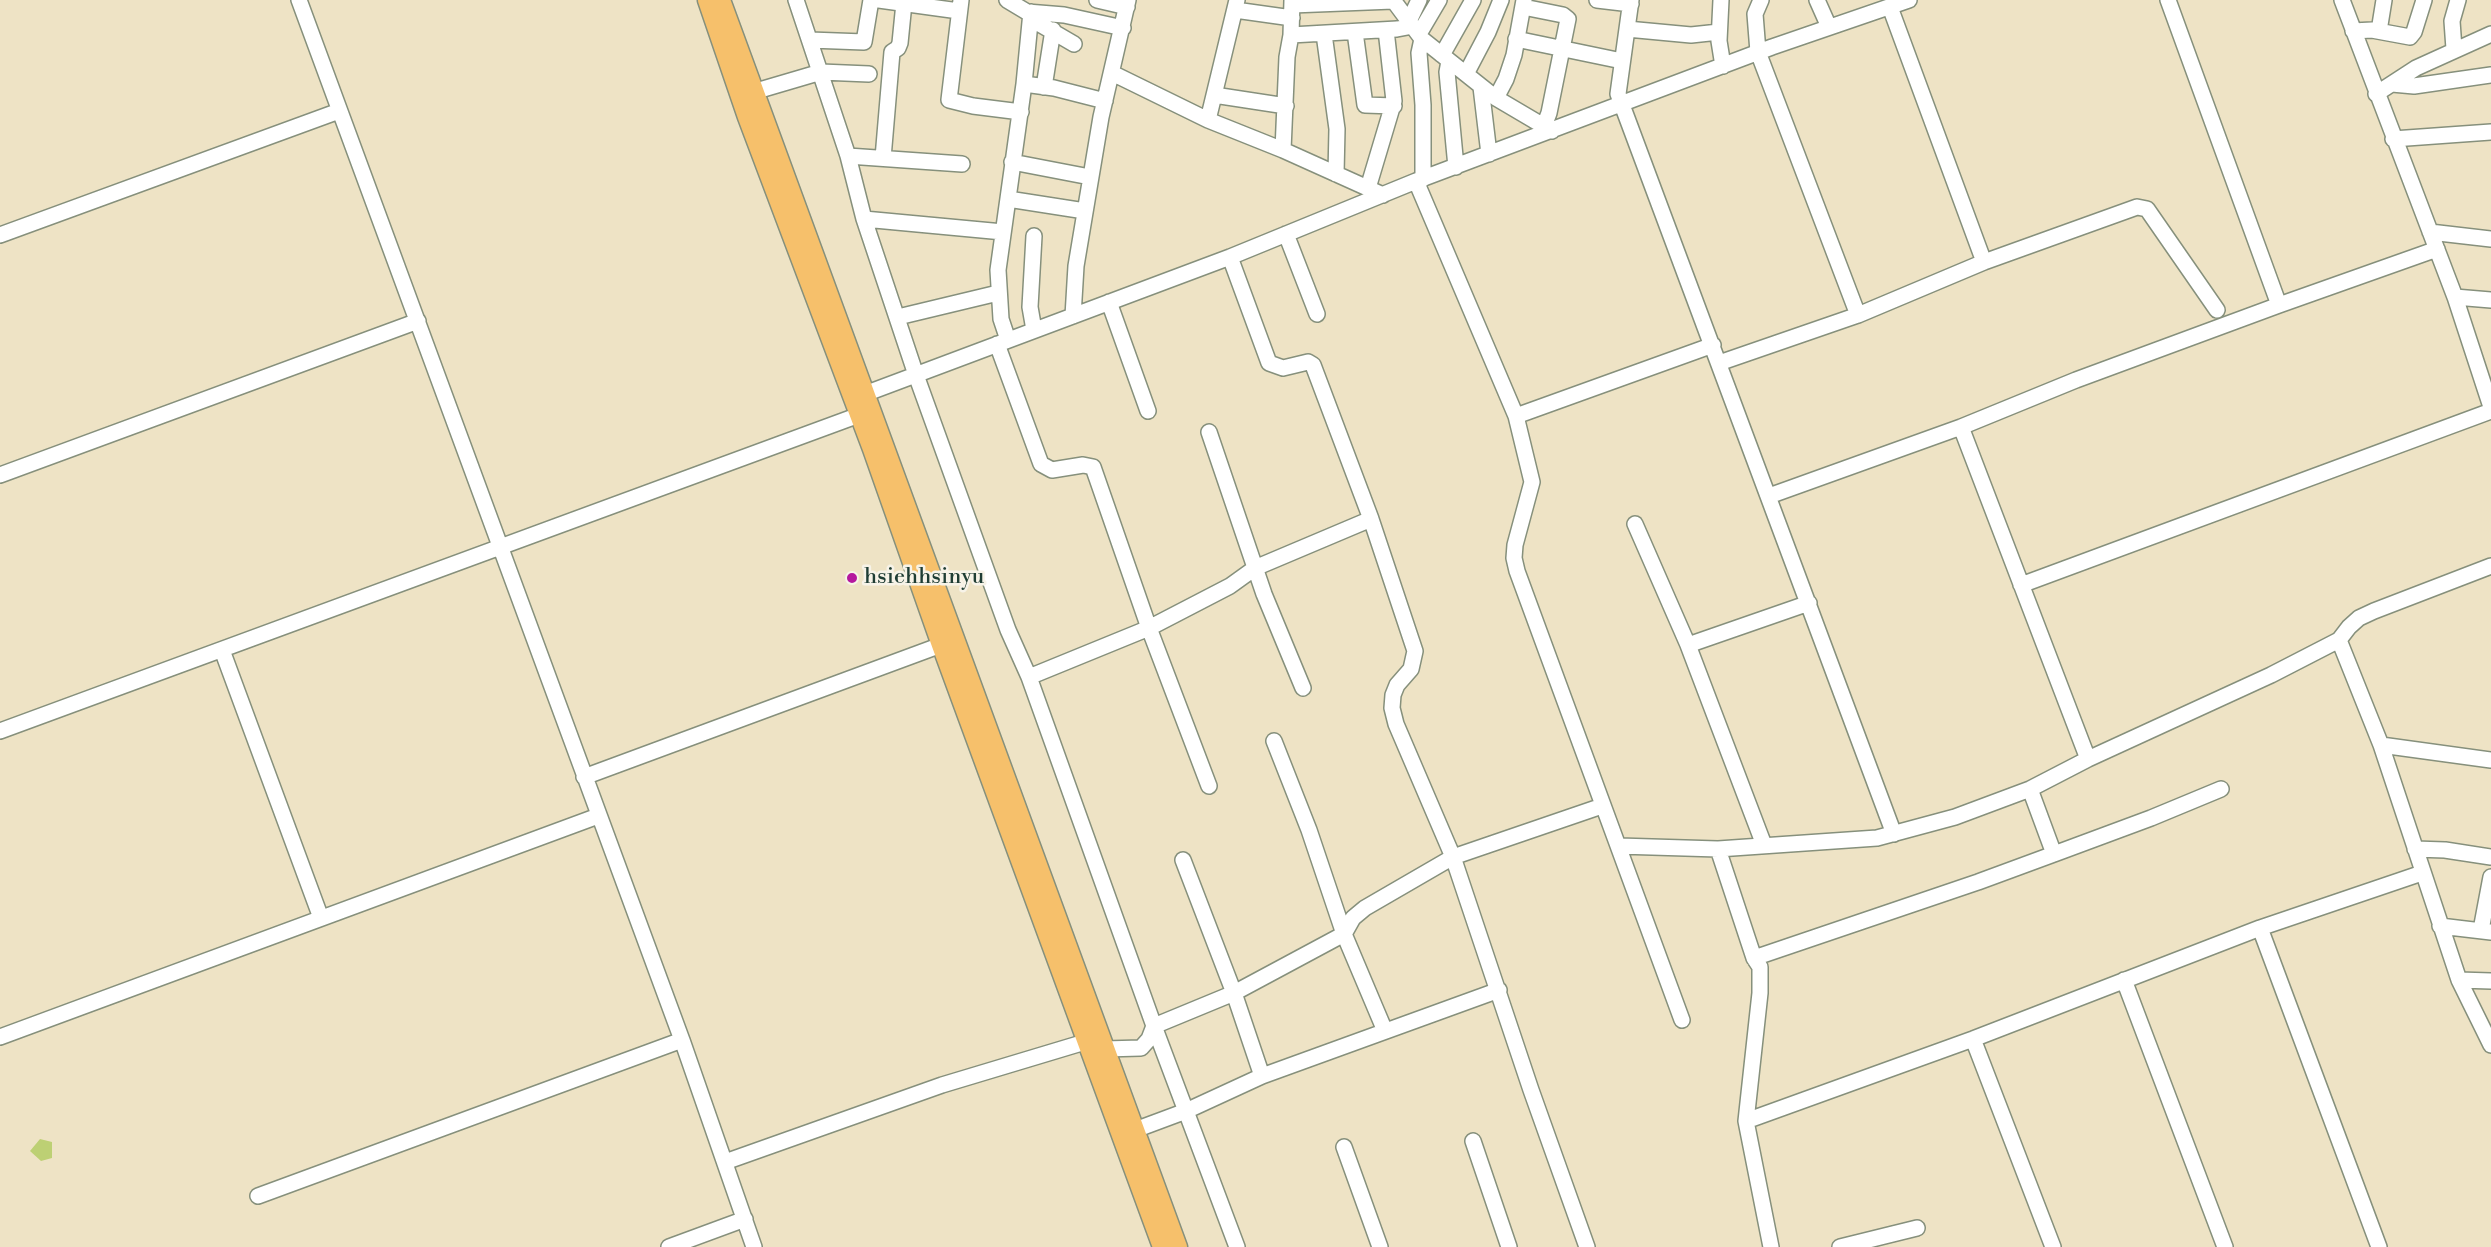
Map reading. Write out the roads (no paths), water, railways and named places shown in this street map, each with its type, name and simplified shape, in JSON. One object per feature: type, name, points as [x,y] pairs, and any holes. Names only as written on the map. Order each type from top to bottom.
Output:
[{"type":"main road","points":[[707,0],[747,117],[859,402],[1093,1048],[1162,1247]]},
{"type":"main road","points":[[721,0],[941,645],[1093,1048],[1135,1130],[1178,1247]]},
{"type":"street","points":[[299,0],[682,1040],[754,1247]]},
{"type":"street","points":[[796,0],[848,156],[864,219],[916,375],[1237,1247]]},
{"type":"street","points":[[810,40],[864,42],[871,0]]},
{"type":"street","points":[[879,0],[960,6],[949,100],[973,106],[1021,112]]},
{"type":"street","points":[[1073,316],[1076,266],[1090,177],[1128,4],[1097,0]]},
{"type":"street","points":[[1419,0],[1416,30],[1423,105],[1420,180],[1516,416],[1532,482],[1515,545],[1517,571],[1682,1020]]},
{"type":"street","points":[[1416,30],[1439,0]]},
{"type":"street","points":[[1456,166],[1445,58],[1473,0]]},
{"type":"street","points":[[1466,74],[1488,32],[1501,0]]},
{"type":"street","points":[[1597,0],[1631,2],[1618,93],[1894,834]]},
{"type":"street","points":[[1721,0],[1719,32],[1723,66]]},
{"type":"street","points":[[1761,0],[1755,14],[1758,52],[1858,315]]},
{"type":"street","points":[[1817,0],[1829,27]]},
{"type":"street","points":[[0,731],[501,547],[859,402],[916,375],[1230,257],[1548,128],[1623,104],[1829,27],[1872,6],[1890,7],[1910,0]]},
{"type":"street","points":[[2168,0],[2278,305]]},
{"type":"street","points":[[2021,585],[2491,409],[2456,297],[2393,139],[2342,0]]},
{"type":"street","points":[[2379,31],[2384,0]]},
{"type":"street","points":[[2353,31],[2367,29],[2412,36],[2424,0]]},
{"type":"street","points":[[2454,49],[2452,21],[2458,0]]},
{"type":"street","points":[[1010,1],[1022,10],[1064,15],[1123,27]]},
{"type":"street","points":[[1208,120],[1236,5],[1292,8],[1321,2],[1393,1],[1416,30],[1445,58],[1496,98],[1548,128]]},
{"type":"street","points":[[883,158],[892,52],[898,48],[900,42],[904,3]]},
{"type":"street","points":[[1496,98],[1506,79],[1523,4],[1566,16],[1568,20],[1548,128]]},
{"type":"street","points":[[1890,7],[1984,262]]},
{"type":"street","points":[[1283,150],[1287,57],[1292,35],[1292,8]]},
{"type":"street","points":[[1035,11],[1053,30],[1074,44]]},
{"type":"street","points":[[1035,11],[1003,232],[998,293],[1002,342],[1041,464],[1052,470],[1083,465],[1093,467],[1149,628],[1209,786]]},
{"type":"street","points":[[1627,29],[1691,35],[1719,32]]},
{"type":"street","points":[[1044,87],[1053,30]]},
{"type":"street","points":[[1368,189],[1394,106],[1386,30]]},
{"type":"street","points":[[1292,35],[1416,30]]},
{"type":"street","points":[[1355,32],[1365,105],[1394,106]]},
{"type":"street","points":[[1324,34],[1337,129],[1336,174]]},
{"type":"street","points":[[2376,94],[2416,68],[2491,34]]},
{"type":"street","points":[[1516,39],[1622,61]]},
{"type":"street","points":[[753,92],[821,72],[870,74]]},
{"type":"street","points":[[1112,73],[1208,120],[1283,150],[1383,195]]},
{"type":"street","points":[[2392,84],[2414,86],[2491,75]]},
{"type":"street","points":[[1024,84],[1105,101]]},
{"type":"street","points":[[1481,87],[1488,154]]},
{"type":"street","points":[[1214,95],[1286,106]]},
{"type":"street","points":[[0,235],[339,111]]},
{"type":"street","points":[[2393,139],[2491,132]]},
{"type":"street","points":[[848,156],[962,164]]},
{"type":"street","points":[[1012,162],[1090,177]]},
{"type":"street","points":[[1008,199],[1085,211]]},
{"type":"street","points":[[1719,363],[1858,315],[1984,262],[2137,207],[2147,209],[2217,309]]},
{"type":"street","points":[[864,219],[1003,232]]},
{"type":"street","points":[[2430,232],[2491,238]]},
{"type":"street","points":[[1286,234],[1317,314]]},
{"type":"street","points":[[1034,236],[1030,307],[1034,330]]},
{"type":"street","points":[[1769,496],[1961,426],[2076,380],[2278,305],[2437,249]]},
{"type":"street","points":[[1230,257],[1269,363],[1282,368],[1308,362],[1313,365],[1371,519],[1415,651],[1411,669],[1397,685],[1393,695],[1392,708],[1396,724],[1453,857],[1531,1090],[1587,1247]]},
{"type":"street","points":[[898,317],[998,293]]},
{"type":"street","points":[[2456,297],[2491,300]]},
{"type":"street","points":[[1109,302],[1148,411]]},
{"type":"street","points":[[0,475],[417,321]]},
{"type":"street","points":[[1516,416],[1713,345]]},
{"type":"street","points":[[1961,426],[2088,759]]},
{"type":"street","points":[[1209,432],[1255,568],[1303,688]]},
{"type":"street","points":[[1029,677],[1149,628],[1230,586],[1255,568],[1371,519]]},
{"type":"street","points":[[1635,524],[1688,645],[1764,845]]},
{"type":"street","points":[[1619,846],[1718,849],[1877,838],[1955,817],[2030,789],[2088,759],[2271,675],[2339,640],[2359,618],[2491,566]]},
{"type":"street","points":[[1688,645],[1809,603]]},
{"type":"street","points":[[2339,640],[2381,745],[2459,980],[2491,1045]]},
{"type":"street","points":[[584,777],[941,645]]},
{"type":"street","points":[[222,650],[321,918]]},
{"type":"street","points":[[1274,741],[1309,830],[1344,934],[1385,1031]]},
{"type":"street","points":[[2381,745],[2491,760]]},
{"type":"street","points":[[2030,789],[2054,854]]},
{"type":"street","points":[[1754,958],[2054,854],[2221,789]]},
{"type":"street","points":[[725,1162],[942,1085],[1093,1048],[1141,1048],[1149,1039],[1154,1026],[1234,993],[1344,934],[1353,918],[1365,908],[1453,857],[1602,806]]},
{"type":"street","points":[[0,1037],[598,816]]},
{"type":"street","points":[[1718,849],[1754,958],[1760,967],[1761,979],[1746,1120],[1772,1247]]},
{"type":"street","points":[[2415,849],[2445,850],[2491,857]]},
{"type":"street","points":[[1183,860],[1234,993],[1262,1076]]},
{"type":"street","points":[[1746,1120],[1974,1039],[2260,928],[2422,873]]},
{"type":"street","points":[[2440,926],[2486,931],[2491,877]]},
{"type":"street","points":[[2260,928],[2379,1247]]},
{"type":"street","points":[[2124,980],[2225,1247]]},
{"type":"street","points":[[2459,980],[2491,981]]},
{"type":"street","points":[[1135,1130],[1186,1111],[1262,1076],[1499,990]]},
{"type":"street","points":[[1974,1039],[2054,1247]]},
{"type":"street","points":[[258,1196],[682,1040]]},
{"type":"street","points":[[1473,1141],[1509,1247]]},
{"type":"street","points":[[1344,1147],[1380,1247]]},
{"type":"street","points":[[669,1247],[745,1219]]},
{"type":"street","points":[[1840,1247],[1917,1228]]},
{"type":"place","name":"hsiehhsinyu","points":[[852,578]]}]
